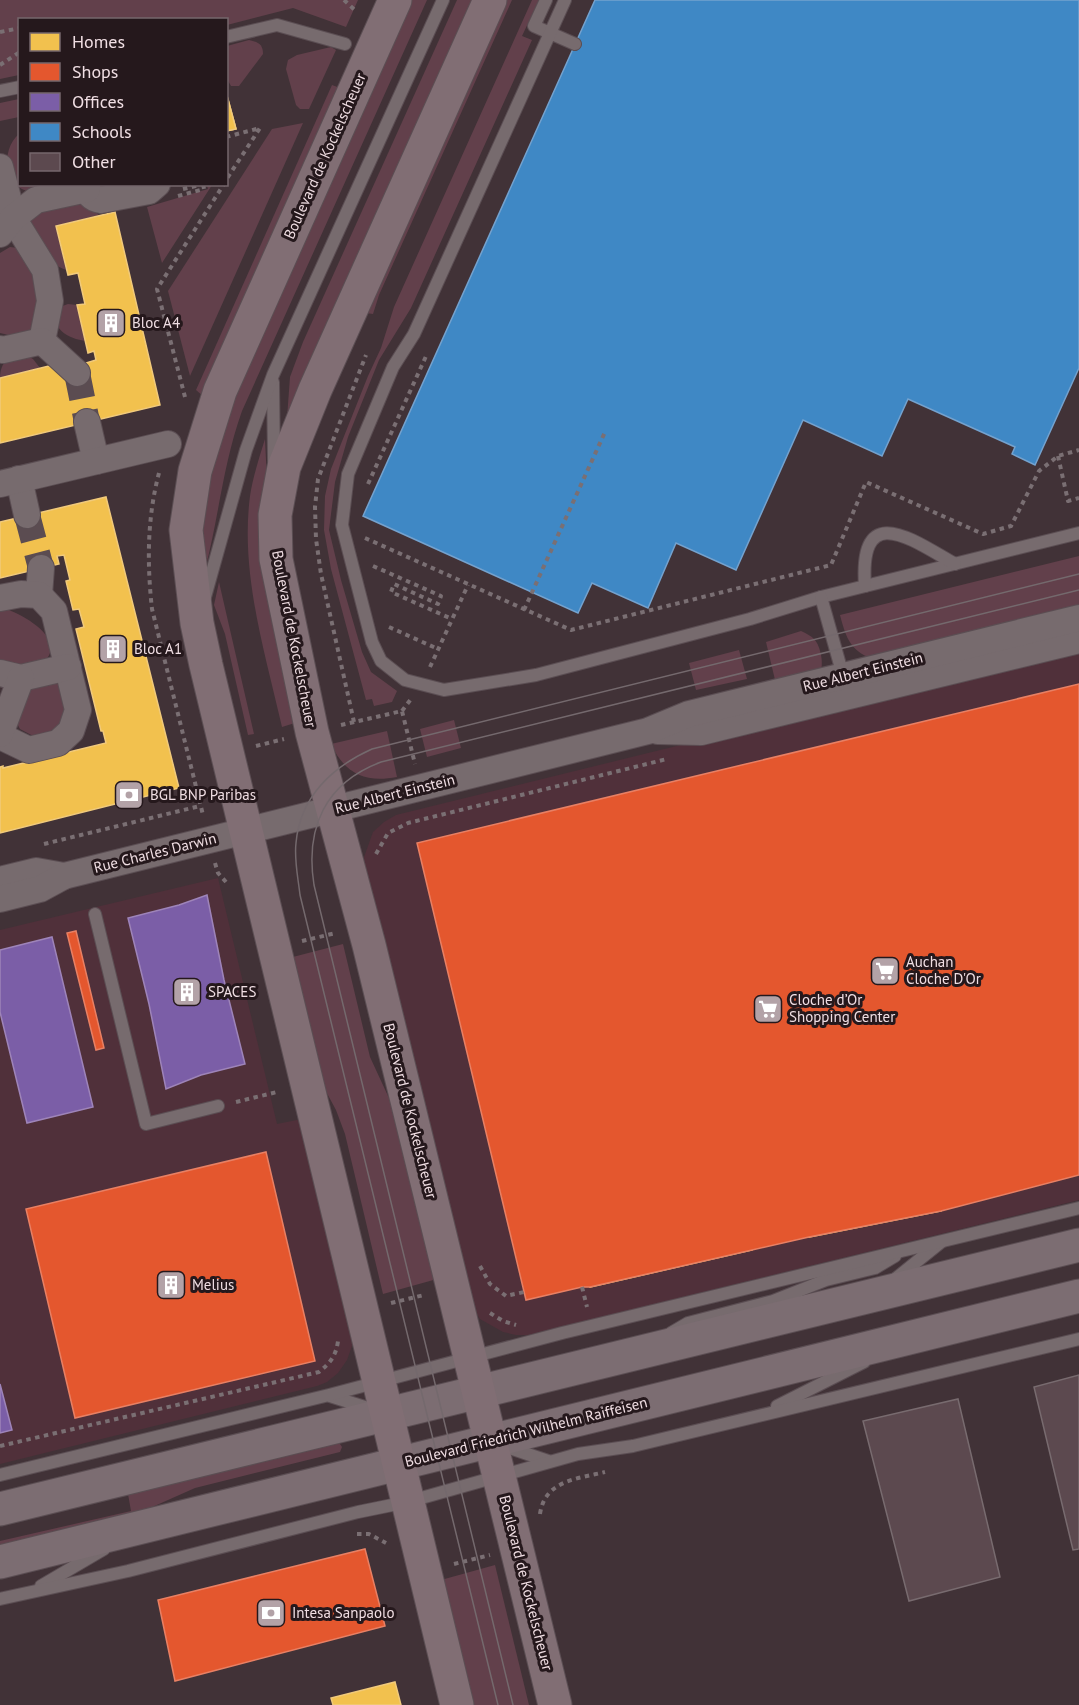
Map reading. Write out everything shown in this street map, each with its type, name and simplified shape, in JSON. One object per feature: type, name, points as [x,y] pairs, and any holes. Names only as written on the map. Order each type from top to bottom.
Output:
[{"type":"main road","name":"Boulevard de Kockelscheuer","points":[[395,0],[225,380],[195,471],[186,530],[197,623],[363,1310],[397,1464],[457,1705]]},
{"type":"main road","name":"Boulevard de Kockelscheuer","points":[[490,0],[315,390],[284,467],[275,515],[276,560],[312,732],[364,926],[555,1705]]},
{"type":"main road","points":[[0,1509],[1079,1245]]},
{"type":"main road","name":"Boulevard Friedrich Wilhelm Raiffeisen","points":[[0,1562],[1079,1296]]},
{"type":"street","points":[[0,167],[6,226],[45,270],[50,301],[42,341]]},
{"type":"street","points":[[6,226],[36,200],[87,187],[95,199],[101,201],[149,191],[156,186]]},
{"type":"street","points":[[0,349],[42,341]]},
{"type":"street","points":[[42,341],[77,373]]},
{"type":"street","points":[[87,422],[96,461]]},
{"type":"street","points":[[27,515],[10,481],[168,444]]},
{"type":"street","points":[[39,595],[40,568]]},
{"type":"street","points":[[0,598],[21,594],[39,595],[54,611],[68,667],[78,710],[70,731],[58,743],[29,750],[0,735],[11,675],[68,667]]},
{"type":"street","name":"Rue Albert Einstein","points":[[247,831],[648,731],[701,732],[845,686],[1079,618]]},
{"type":"street","name":"Rue Albert Einstein","points":[[845,686],[1079,640]]},
{"type":"street","name":"Rue Charles Darwin","points":[[0,899],[40,889],[63,876],[247,831]]},
{"type":"street","name":"Rue Charles Darwin","points":[[0,880],[36,871],[63,876]]},
{"type":"lane","name":"Boulevard de Kockelscheuer","points":[[197,623],[246,450],[273,375],[443,0]]},
{"type":"lane","points":[[546,0],[534,26],[575,44]]},
{"type":"lane","points":[[566,0],[414,334],[393,367],[348,474],[342,525],[372,642],[381,661],[405,680],[444,690],[536,675],[750,619],[821,597],[1079,533]]},
{"type":"lane","points":[[228,37],[277,25],[345,44]]},
{"type":"lane","points":[[0,91],[18,87]]},
{"type":"lane","name":"Boulevard de Kockelscheuer","points":[[273,375],[275,515]]},
{"type":"lane","points":[[865,586],[864,566],[868,546],[874,538],[884,533],[894,532],[904,535],[955,564]]},
{"type":"lane","points":[[821,597],[845,686]]},
{"type":"lane","points":[[94,914],[146,1124],[218,1106]]},
{"type":"lane","points":[[0,1475],[379,1383],[470,1357],[945,1239],[1079,1208]]},
{"type":"lane","points":[[877,1294],[945,1239]]},
{"type":"lane","points":[[641,1351],[688,1323],[773,1301],[826,1280],[875,1268],[909,1248]]},
{"type":"lane","name":"Boulevard Friedrich Wilhelm Raiffeisen","points":[[757,1416],[917,1336]]},
{"type":"lane","name":"Boulevard Friedrich Wilhelm Raiffeisen","points":[[0,1599],[407,1502],[500,1477],[548,1461],[633,1446],[1079,1339]]},
{"type":"lane","points":[[329,1395],[386,1415]]},
{"type":"lane","points":[[491,1441],[548,1461]]},
{"type":"lane","name":"Boulevard Friedrich Wilhelm Raiffeisen","points":[[30,1593],[136,1530]]},
{"type":"path","points":[[344,0],[359,14]]},
{"type":"path","points":[[0,32],[18,28]]},
{"type":"path","points":[[0,64],[18,53]]},
{"type":"path","points":[[228,136],[260,128],[228,177]]},
{"type":"path","points":[[186,401],[157,289],[223,186]]},
{"type":"path","points":[[366,487],[429,349]]},
{"type":"path","points":[[524,610],[605,432]]},
{"type":"path","points":[[363,545],[361,536],[571,630],[831,565],[866,482],[983,534],[1011,526],[1039,471],[1058,456],[1079,450]]},
{"type":"path","points":[[1058,456],[1068,501],[1079,498]]},
{"type":"path","points":[[369,573],[367,563],[441,596],[438,604],[394,585],[391,592],[452,619]]},
{"type":"path","points":[[354,722],[402,711],[422,684],[468,585]]},
{"type":"path","points":[[381,623],[438,649]]},
{"type":"path","points":[[402,711],[416,772]]},
{"type":"path","points":[[34,847],[200,806],[190,764]]},
{"type":"path","points":[[274,948],[364,926]]},
{"type":"path","points":[[218,1106],[277,1092]]},
{"type":"path","points":[[474,1257],[490,1284],[506,1296],[524,1292]]},
{"type":"path","points":[[582,1287],[587,1308]]},
{"type":"path","points":[[363,1310],[453,1288]]},
{"type":"path","points":[[486,1309],[503,1321],[515,1325],[526,1323]]},
{"type":"path","points":[[0,1446],[319,1372],[329,1364],[336,1352],[338,1337]]},
{"type":"path","points":[[540,1524],[541,1505],[549,1491],[564,1482],[574,1480]]},
{"type":"path","points":[[346,1537],[369,1534],[388,1544]]},
{"type":"path","points":[[425,1571],[517,1548]]},
{"type":"shaded area","points":[[0,0],[358,0],[346,27],[293,8],[228,25],[228,18],[18,18],[18,75],[0,79]]},
{"type":"shaded area","points":[[408,0],[427,0],[242,411],[230,451],[205,570],[203,528],[206,490],[227,414]]},
{"type":"shaded area","points":[[457,0],[477,0],[287,418],[290,377],[303,342]]},
{"type":"shaded area","points":[[505,0],[512,0],[379,295],[373,314],[366,313]]},
{"type":"shaded area","points":[[532,0],[539,0],[522,36],[532,40],[411,308],[379,360],[348,437],[335,482],[329,530],[362,652],[371,672],[397,691],[392,702],[374,706],[372,699],[366,700],[331,569],[324,530],[325,496],[331,469],[381,348],[394,307]]},
{"type":"shaded area","points":[[249,40],[259,44],[262,48],[263,54],[239,86],[231,86],[228,81],[228,46]]},
{"type":"shaded area","points":[[331,47],[336,50],[309,109],[300,109],[296,105],[286,69],[288,60],[297,55]]},
{"type":"shaded area","points":[[332,85],[340,88],[203,396],[196,390]]},
{"type":"shaded area","points":[[18,99],[18,117],[0,121],[0,103]]},
{"type":"shaded area","points":[[303,123],[190,376],[168,291],[272,129]]},
{"type":"shaded area","points":[[18,135],[18,186],[57,186],[33,192],[23,190],[15,184],[10,177],[7,159],[13,141]]},
{"type":"shaded area","points":[[207,186],[211,186],[162,263],[147,207],[208,189]]},
{"type":"shaded area","points":[[74,203],[88,206],[99,215],[56,226],[66,270],[47,257],[29,223],[43,210]]},
{"type":"shaded area","points":[[10,247],[18,248],[38,275],[38,317],[29,336],[25,339],[0,333],[0,253]]},
{"type":"shaded area","points":[[68,304],[77,305],[86,341],[67,335],[58,327],[55,315],[57,308]]},
{"type":"shaded area","points":[[24,354],[33,359],[40,368],[0,378],[0,372],[6,360]]},
{"type":"shaded area","points":[[265,439],[267,481],[298,722],[282,727],[256,613],[248,554],[250,496]]},
{"type":"shaded area","points":[[1079,556],[1079,610],[868,657],[852,645],[846,635],[840,615]]},
{"type":"shaded area","points":[[219,582],[254,734],[248,735],[225,634],[214,605]]},
{"type":"shaded area","points":[[4,608],[33,623],[49,641],[51,651],[41,666],[0,666],[0,609]]},
{"type":"shaded area","points":[[801,631],[813,638],[818,646],[822,661],[820,673],[776,684],[766,642]]},
{"type":"shaded area","name":"Cloche d’Or Shopping Center","points":[[1079,647],[1079,1200],[528,1335],[503,1332],[480,1319],[471,1305],[363,860],[373,832],[396,815]]},
{"type":"shaded area","points":[[739,650],[747,679],[696,690],[689,663]]},
{"type":"shaded area","points":[[46,682],[60,684],[70,695],[63,726],[50,737],[35,737],[20,729],[13,716],[27,686]]},
{"type":"shaded area","points":[[454,720],[461,748],[427,757],[420,729]]},
{"type":"shaded area","points":[[387,731],[397,777],[375,779],[357,774],[343,763],[331,744]]},
{"type":"shaded area","points":[[218,878],[277,1124],[302,1119],[353,1334],[347,1360],[338,1373],[327,1382],[317,1386],[0,1464],[0,930]]},
{"type":"shaded area","points":[[343,944],[370,1057],[394,1109],[437,1279],[383,1294],[345,1134],[336,1110],[322,1084],[289,958]]},
{"type":"shaded area","points":[[338,1441],[342,1447],[340,1452],[195,1488],[141,1512],[0,1547],[0,1541],[131,1511],[128,1494]]},
{"type":"shaded area","points":[[495,1565],[529,1705],[473,1705],[441,1580]]},
{"type":"building: Homes","points":[[228,99],[236,129],[228,131]]},
{"type":"building: Homes","points":[[228,99],[236,129],[228,131]]},
{"type":"building: Homes","name":"Bloc A4","points":[[115,212],[160,405],[0,443],[0,378],[61,363],[88,370],[86,363],[96,360],[94,351],[88,353],[77,305],[85,304],[78,273],[68,275],[56,226]]},
{"type":"building: Homes","name":"Bloc A1","points":[[106,497],[179,788],[0,833],[0,767],[106,743],[76,629],[84,627],[79,609],[73,610],[66,581],[70,580],[64,555],[57,556],[59,564],[0,578],[0,522]]},
{"type":"building: Homes","points":[[917,1114],[941,1211],[809,1237],[789,1145]]},
{"type":"building: Homes","points":[[726,1163],[752,1250],[590,1287],[569,1202]]},
{"type":"building: Homes","points":[[395,1682],[401,1705],[333,1705],[331,1698]]},
{"type":"building: Shops","name":"Cloche d’Or Shopping Center","points":[[1079,684],[1079,1175],[941,1211],[809,1237],[526,1300],[417,843]]},
{"type":"building: Shops","points":[[76,931],[104,1048],[96,1050],[67,933]]},
{"type":"building: Shops","name":"Melius","points":[[266,1152],[315,1361],[75,1418],[26,1209]]},
{"type":"building: Shops","name":"Intesa Sanpaolo","points":[[365,1549],[385,1626],[175,1681],[158,1600]]},
{"type":"building: Offices","name":"SPACES","points":[[207,895],[224,980],[245,1064],[201,1075],[166,1089],[149,1004],[128,918]]},
{"type":"building: Offices","points":[[52,937],[93,1107],[27,1123],[0,1012],[0,950]]},
{"type":"building: Offices","points":[[0,1384],[12,1430],[0,1433]]},
{"type":"building: Schools","points":[[595,0],[1079,0],[1079,368],[1035,465],[1012,454],[1015,447],[908,399],[882,456],[803,420],[736,570],[676,543],[648,608],[592,583],[578,613],[363,516]]},
{"type":"building: Other","points":[[1079,1375],[1079,1549],[1073,1550],[1034,1387]]},
{"type":"building: Other","points":[[958,1399],[1000,1577],[909,1601],[863,1421]]},
{"type":"tunnel","points":[[77,373],[87,422]]},
{"type":"tunnel","points":[[27,515],[41,568]]},
{"type":"tram line","points":[[498,1705],[300,895],[296,849],[299,826],[304,811],[311,798],[331,775],[357,756],[372,749],[1079,574]]},
{"type":"tram line","points":[[513,1705],[314,885],[313,845],[316,827],[323,810],[346,782],[381,762],[1079,590]]},
{"type":"place","name":"Bloc A4","points":[[111,323]]},
{"type":"place","name":"Bloc A1","points":[[113,649]]},
{"type":"place","name":"BGL BNP Paribas","points":[[129,795]]},
{"type":"place","name":"Auchan Cloche D'Or","points":[[885,971]]},
{"type":"place","name":"SPACES","points":[[187,992]]},
{"type":"place","name":"Cloche d’Or Shopping Center","points":[[768,1009]]},
{"type":"place","name":"Melius","points":[[171,1285]]},
{"type":"place","name":"Intesa Sanpaolo","points":[[271,1613]]}]
